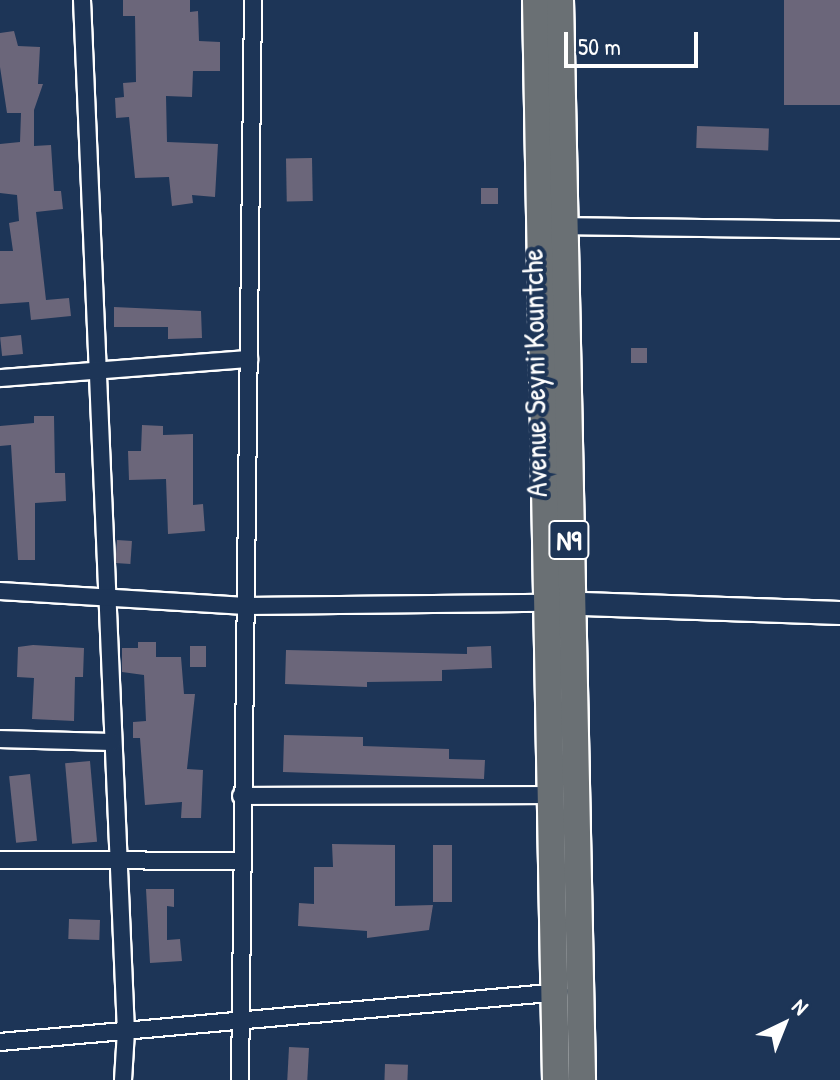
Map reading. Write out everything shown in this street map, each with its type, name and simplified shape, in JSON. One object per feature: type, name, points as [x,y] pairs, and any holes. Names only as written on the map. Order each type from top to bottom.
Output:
[{"type":"highway","name":"Avenue Seyni Kountche","points":[[536,0],[558,603],[583,990],[582,1080]]},
{"type":"highway","name":"Avenue Seyni Kountche","points":[[556,1080],[551,795],[558,603],[564,226],[560,0]]},
{"type":"main road","points":[[558,603],[840,613]]},
{"type":"street","points":[[82,0],[126,1031],[123,1080]]},
{"type":"street","points":[[240,1080],[243,1020],[240,861],[253,0]]},
{"type":"street","points":[[564,226],[840,230]]},
{"type":"street","points":[[0,378],[249,359]]},
{"type":"street","points":[[0,591],[246,606],[558,603]]},
{"type":"street","points":[[0,739],[113,742]]},
{"type":"street","points":[[241,796],[551,795]]},
{"type":"street","points":[[0,860],[240,861]]},
{"type":"street","points":[[0,1042],[583,990]]},
{"type":"building","points":[[123,0],[190,0],[190,12],[198,11],[199,41],[220,42],[220,71],[193,71],[192,97],[166,96],[167,142],[218,144],[215,197],[192,195],[193,203],[172,206],[169,177],[135,178],[129,117],[116,118],[115,98],[124,97],[123,83],[136,82],[135,16],[123,16]]},
{"type":"building","points":[[784,0],[840,0],[840,105],[784,105]]},
{"type":"building","points":[[14,31],[18,46],[40,47],[38,84],[43,84],[34,110],[34,146],[51,145],[54,191],[61,191],[63,209],[36,212],[46,300],[69,298],[71,316],[31,320],[29,302],[0,304],[0,251],[13,251],[9,223],[19,221],[17,195],[0,193],[0,144],[20,142],[21,113],[7,113],[0,67],[0,33]]},
{"type":"building","points":[[697,126],[769,129],[768,150],[696,148]]},
{"type":"building","points":[[286,158],[312,158],[313,201],[287,201]]},
{"type":"building","points":[[481,188],[498,188],[498,204],[481,204]]},
{"type":"building","points":[[114,307],[201,311],[202,338],[168,339],[168,327],[114,327]]},
{"type":"building","points":[[21,335],[23,354],[2,356],[0,337]]},
{"type":"building","points":[[631,348],[647,348],[647,363],[631,363]]},
{"type":"building","points":[[34,416],[54,416],[55,473],[65,473],[66,501],[35,503],[35,560],[18,560],[11,445],[0,446],[0,426],[34,423]]},
{"type":"building","points":[[142,425],[163,426],[163,435],[193,434],[193,505],[203,504],[205,531],[168,534],[166,479],[129,480],[128,451],[141,451]]},
{"type":"building","points":[[117,540],[132,541],[130,564],[115,563]]},
{"type":"building","points":[[138,642],[156,642],[156,657],[181,657],[184,694],[195,694],[187,769],[203,770],[201,818],[181,818],[182,802],[145,805],[140,738],[133,738],[133,722],[146,721],[144,675],[122,672],[122,648],[138,648]]},
{"type":"building","points":[[190,646],[206,646],[206,667],[190,667]]},
{"type":"building","points":[[491,646],[492,668],[442,670],[442,681],[367,682],[367,687],[285,684],[286,650],[467,654],[467,647]]},
{"type":"building","points":[[18,647],[84,648],[83,677],[75,677],[74,721],[32,719],[34,678],[17,677]]},
{"type":"building","points":[[284,735],[363,737],[363,746],[449,749],[449,759],[485,760],[484,779],[283,772]]},
{"type":"building","points":[[90,761],[97,842],[72,844],[65,763]]},
{"type":"building","points":[[30,774],[37,841],[16,843],[9,776]]},
{"type":"building","points":[[332,844],[395,845],[395,906],[433,905],[429,930],[367,938],[367,931],[298,926],[299,903],[314,904],[314,867],[333,867]]},
{"type":"building","points":[[433,845],[452,845],[452,902],[433,902]]},
{"type":"building","points":[[146,889],[174,889],[174,907],[167,906],[167,940],[180,939],[182,961],[150,963]]},
{"type":"building","points":[[69,919],[100,920],[99,940],[68,939]]},
{"type":"building","points":[[289,1047],[309,1048],[307,1080],[287,1080]]},
{"type":"building","points":[[385,1064],[408,1065],[407,1080],[384,1080]]}]
